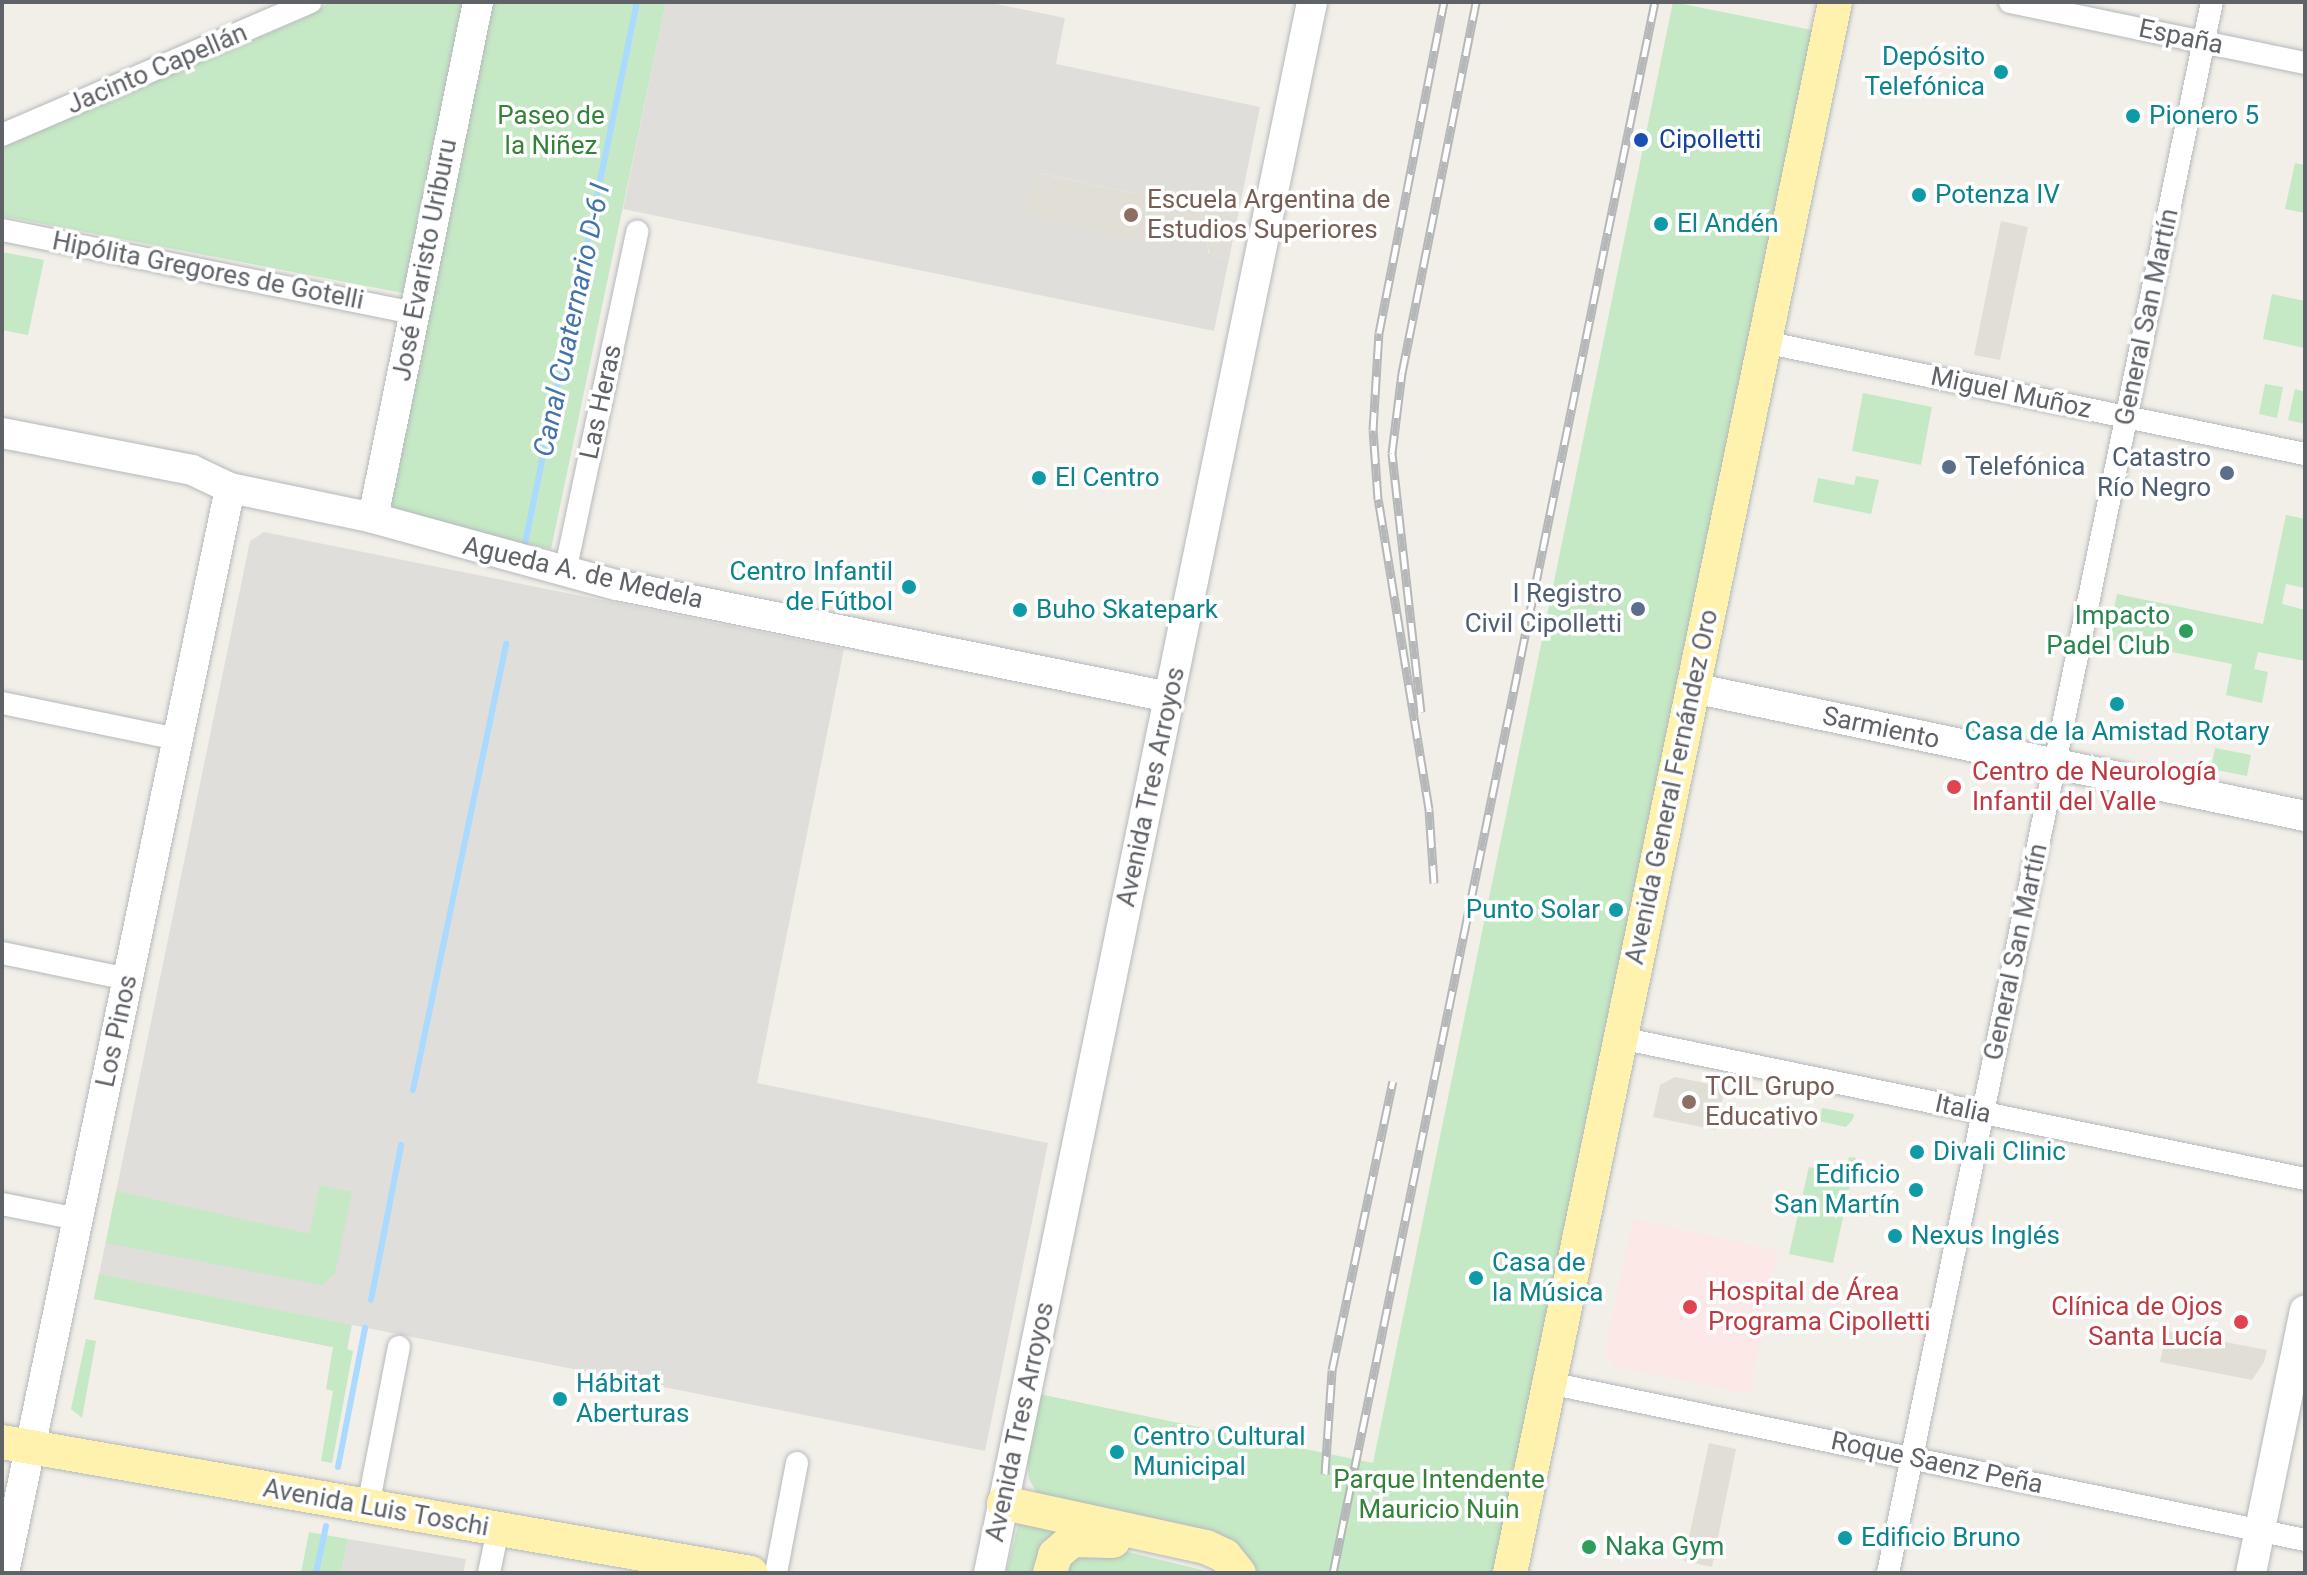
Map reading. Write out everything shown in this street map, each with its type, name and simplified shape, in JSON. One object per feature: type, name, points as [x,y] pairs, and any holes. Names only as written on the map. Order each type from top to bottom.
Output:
[{"type":"main road","name":"Avenida General Fernández Oro","points":[[1774,344],[1835,2]]},
{"type":"main road","name":"Avenida General Fernández Oro","points":[[1530,1573],[1558,1385],[1774,344],[1854,2]]},
{"type":"main road","name":"Avenida General Fernández Oro","points":[[1510,1573],[1526,1495],[1558,1385]]},
{"type":"main road","name":"Avenida Luis Toschi","points":[[16,1445],[751,1573]]},
{"type":"main road","points":[[1520,1573],[1527,1532],[1526,1495]]},
{"type":"main road","points":[[1004,1503],[1206,1547],[1225,1556],[1239,1573]]},
{"type":"main road","points":[[1050,1573],[1060,1549],[1087,1537],[1195,1559],[1220,1573]]},
{"type":"street","name":"Jacinto Capellán","points":[[2,135],[311,2]]},
{"type":"street","name":"José Evaristo Uriburu","points":[[373,518],[478,2]]},
{"type":"street","name":"Avenida Tres Arroyos","points":[[989,1573],[1312,2]]},
{"type":"street","name":"España","points":[[2010,2],[2305,63]]},
{"type":"street","name":"General San Martín","points":[[1888,1573],[2212,2]]},
{"type":"street","name":"Hipólita Gregores de Gotelli","points":[[2,230],[415,313]]},
{"type":"street","name":"Las Heras","points":[[565,572],[637,232]]},
{"type":"street","name":"Miguel Muñoz","points":[[1774,344],[2305,454]]},
{"type":"street","name":"Agueda A. de Medela","points":[[2,433],[192,470],[230,488],[373,518],[565,572],[1169,697]]},
{"type":"street","name":"Los Pinos","points":[[4,1573],[16,1445],[78,1219],[230,488]]},
{"type":"street","name":"Sarmiento","points":[[1702,690],[2305,816]]},
{"type":"street","points":[[2,703],[177,739]]},
{"type":"street","points":[[2,953],[128,979]]},
{"type":"street","name":"Italia","points":[[1630,1040],[2305,1179]]},
{"type":"street","points":[[2,1204],[78,1219]]},
{"type":"street","points":[[2251,1573],[2305,1311]]},
{"type":"street","points":[[368,1506],[399,1347]]},
{"type":"street","name":"Roque Saenz Peña","points":[[1558,1385],[2305,1540]]},
{"type":"street","points":[[776,1573],[797,1463]]},
{"type":"street","points":[[489,1573],[498,1529]]},
{"type":"shaded area","points":[[666,2],[986,2],[1065,18],[1056,64],[1260,107],[1238,215],[1034,172],[1170,234],[1207,234],[1208,253],[1229,259],[1214,331],[623,209]]},
{"type":"shaded area","name":"Escuela Argentina de Estudios Superiores","points":[[1033,172],[1238,215],[1229,259],[1209,253],[1206,234],[1170,234],[1156,244],[1024,216]]},
{"type":"shaded area","points":[[2001,221],[2028,227],[2000,360],[1974,355]]},
{"type":"shaded area","points":[[264,532],[844,649],[757,1083],[1048,1143],[985,1451],[352,1325],[347,1350],[94,1299],[250,541]]},
{"type":"shaded area","name":"TCIL Grupo Educativo","points":[[1675,1077],[1725,1087],[1716,1130],[1653,1117],[1660,1085]]},
{"type":"shaded area","name":"Hospital de Área Programa Cipolletti","points":[[1633,1219],[1778,1251],[1749,1394],[1612,1366],[1613,1359],[1604,1357]]},
{"type":"shaded area","points":[[2167,1331],[2267,1350],[2264,1362],[2252,1380],[2160,1362]]},
{"type":"shaded area","points":[[1709,1443],[1736,1449],[1712,1567],[1684,1561]]},
{"type":"shaded area","points":[[348,1539],[466,1559],[463,1573],[341,1573]]},
{"type":"green space","points":[[330,2],[466,2],[403,293],[2,216],[2,147],[307,17]]},
{"type":"green space","name":"Paseo de la Niñez","points":[[489,2],[666,2],[551,549],[400,517],[393,514],[388,499]]},
{"type":"green space","name":"Parque Intendente Mauricio Nuin","points":[[1673,2],[1817,31],[1498,1573],[1248,1573],[1038,1495],[1029,1479],[1027,1458],[1039,1394],[1373,1463]]},
{"type":"green space","points":[[2295,163],[2305,165],[2305,213],[2285,209]]},
{"type":"green space","points":[[2,252],[44,260],[28,335],[2,330]]},
{"type":"green space","points":[[2272,294],[2305,301],[2305,348],[2263,339]]},
{"type":"green space","points":[[2265,384],[2283,387],[2277,418],[2259,414]]},
{"type":"green space","points":[[2295,389],[2305,392],[2305,424],[2288,420]]},
{"type":"green space","points":[[1863,393],[1932,407],[1921,465],[1852,451]]},
{"type":"green space","points":[[1856,476],[1879,480],[1871,514],[1813,502],[1818,478],[1854,485]]},
{"type":"green space","points":[[2286,515],[2305,519],[2305,588],[2286,584],[2282,604],[2305,610],[2305,661],[2258,652],[2254,669],[2268,672],[2262,703],[2226,695],[2232,664],[2108,639],[2117,594],[2263,624]]},
{"type":"green space","points":[[2215,748],[2251,755],[2247,776],[2211,769]]},
{"type":"green space","points":[[1822,1108],[1854,1114],[1853,1119],[1846,1127],[1819,1121]]},
{"type":"green space","points":[[1849,1157],[1856,1158],[1833,1263],[1789,1254],[1809,1167],[1845,1174]]},
{"type":"green space","points":[[320,1185],[352,1192],[335,1274],[322,1285],[106,1243],[116,1191],[309,1234]]},
{"type":"green space","points":[[99,1274],[351,1325],[347,1349],[353,1351],[332,1463],[321,1461],[333,1391],[326,1389],[333,1347],[94,1299]]},
{"type":"green space","points":[[86,1339],[96,1341],[82,1418],[71,1409]]},
{"type":"green space","points":[[1019,1522],[1093,1528],[1043,1573],[1006,1573]]},
{"type":"green space","points":[[309,1532],[348,1539],[341,1573],[301,1573]]},
{"type":"green space","points":[[1103,1546],[1209,1573],[1061,1573],[1064,1561]]},
{"type":"waterway","name":"Canal Cuaternario D-6 I","points":[[525,543],[637,2]]},
{"type":"waterway","name":"Canal Cuaternario D-6 I","points":[[413,1090],[506,644]]},
{"type":"waterway","name":"Canal Cuaternario D-6 I","points":[[371,1300],[401,1145]]},
{"type":"waterway","name":"Canal Cuaternario D-6 I","points":[[338,1467],[365,1328]]},
{"type":"waterway","name":"Canal Cuaternario D-6 I","points":[[316,1573],[326,1526]]},
{"type":"railway","points":[[1434,883],[1429,809],[1378,499],[1373,430],[1379,333],[1444,2]]},
{"type":"railway","points":[[1421,712],[1392,453],[1402,373],[1476,2]]},
{"type":"railway","points":[[1333,1573],[1655,2]]},
{"type":"railway","points":[[1325,1474],[1332,1370],[1393,1081]]},
{"type":"place","name":"Depósito Telefónica","points":[[2001,72]]},
{"type":"place","name":"Pionero 5","points":[[2133,116]]},
{"type":"place","name":"Cipolletti","points":[[1641,140]]},
{"type":"place","name":"Potenza IV","points":[[1919,195]]},
{"type":"place","name":"Escuela Argentina de Estudios Superiores","points":[[1131,215]]},
{"type":"place","name":"El Andén","points":[[1661,224]]},
{"type":"place","name":"Telefónica","points":[[1949,467]]},
{"type":"place","name":"Catastro Río Negro","points":[[2227,473]]},
{"type":"place","name":"El Centro","points":[[1039,478]]},
{"type":"place","name":"Centro Infantil de Fútbol","points":[[909,587]]},
{"type":"place","name":"I Registro Civil Cipolletti","points":[[1638,609]]},
{"type":"place","name":"Buho Skatepark","points":[[1020,610]]},
{"type":"place","name":"Impacto Padel Club","points":[[2186,631]]},
{"type":"place","name":"Casa de la Amistad Rotary","points":[[2117,704]]},
{"type":"place","name":"Centro de Neurología Infantil del Valle","points":[[1954,787]]},
{"type":"place","name":"Punto Solar","points":[[1616,910]]},
{"type":"place","name":"TCIL Grupo Educativo","points":[[1689,1102]]},
{"type":"place","name":"Divali Clinic","points":[[1917,1152]]},
{"type":"place","name":"Edificio San Martín","points":[[1916,1190]]},
{"type":"place","name":"Nexus Inglés","points":[[1895,1236]]},
{"type":"place","name":"Casa de la Música","points":[[1476,1278]]},
{"type":"place","name":"Hospital de Área Programa Cipolletti","points":[[1690,1307]]},
{"type":"place","name":"Clínica de Ojos Santa Lucía","points":[[2241,1322]]},
{"type":"place","name":"Hábitat Aberturas","points":[[560,1399]]},
{"type":"place","name":"Centro Cultural Municipal","points":[[1117,1452]]},
{"type":"place","name":"Edificio Bruno","points":[[1845,1538]]},
{"type":"place","name":"Naka Gym","points":[[1589,1547]]}]
